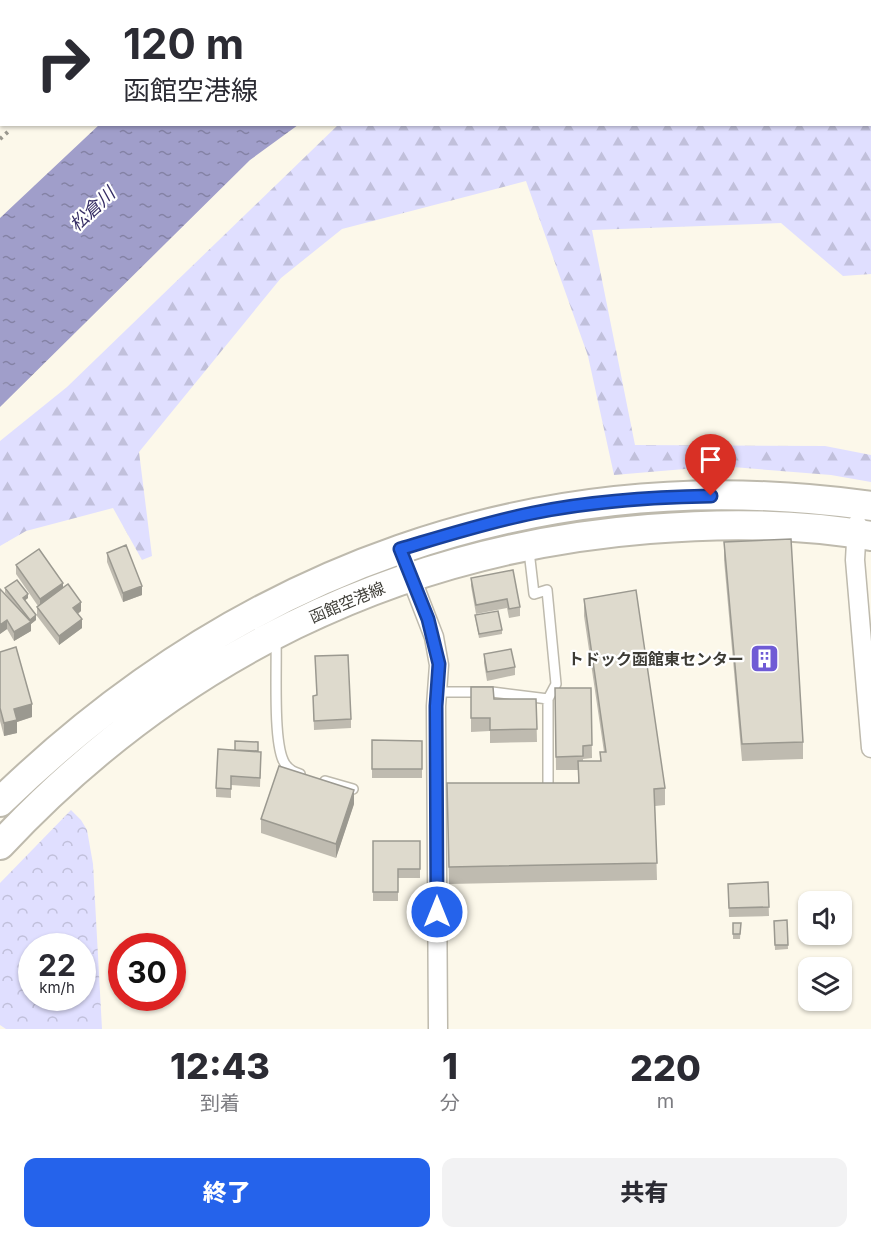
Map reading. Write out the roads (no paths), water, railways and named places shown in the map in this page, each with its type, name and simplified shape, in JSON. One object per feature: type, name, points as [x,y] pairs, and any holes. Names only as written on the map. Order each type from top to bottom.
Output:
[{"type":"main road","name":"函館空港線","points":[[0,845],[44,800],[152,709],[272,619],[400,549],[532,513],[614,500],[763,496],[865,506]]},
{"type":"main road","name":"函館空港線","points":[[0,802],[66,740],[181,655],[272,619],[345,600],[410,576],[528,544],[613,532],[735,525],[864,535]]},
{"type":"street","points":[[865,506],[864,535],[855,560],[871,748]]},
{"type":"street","points":[[400,549],[434,637],[439,664],[437,692],[438,1029]]},
{"type":"lane","points":[[528,544],[534,594],[547,590],[556,684],[548,699],[548,788]]},
{"type":"lane","points":[[272,619],[279,740],[283,762],[292,772],[353,789]]},
{"type":"lane","points":[[437,692],[492,692],[548,699]]},
{"type":"water","name":"松倉川","points":[[98,126],[297,126],[250,160],[0,407],[0,218]]},
{"type":"place","name":"トドック函館東センター","points":[[765,659]]}]
